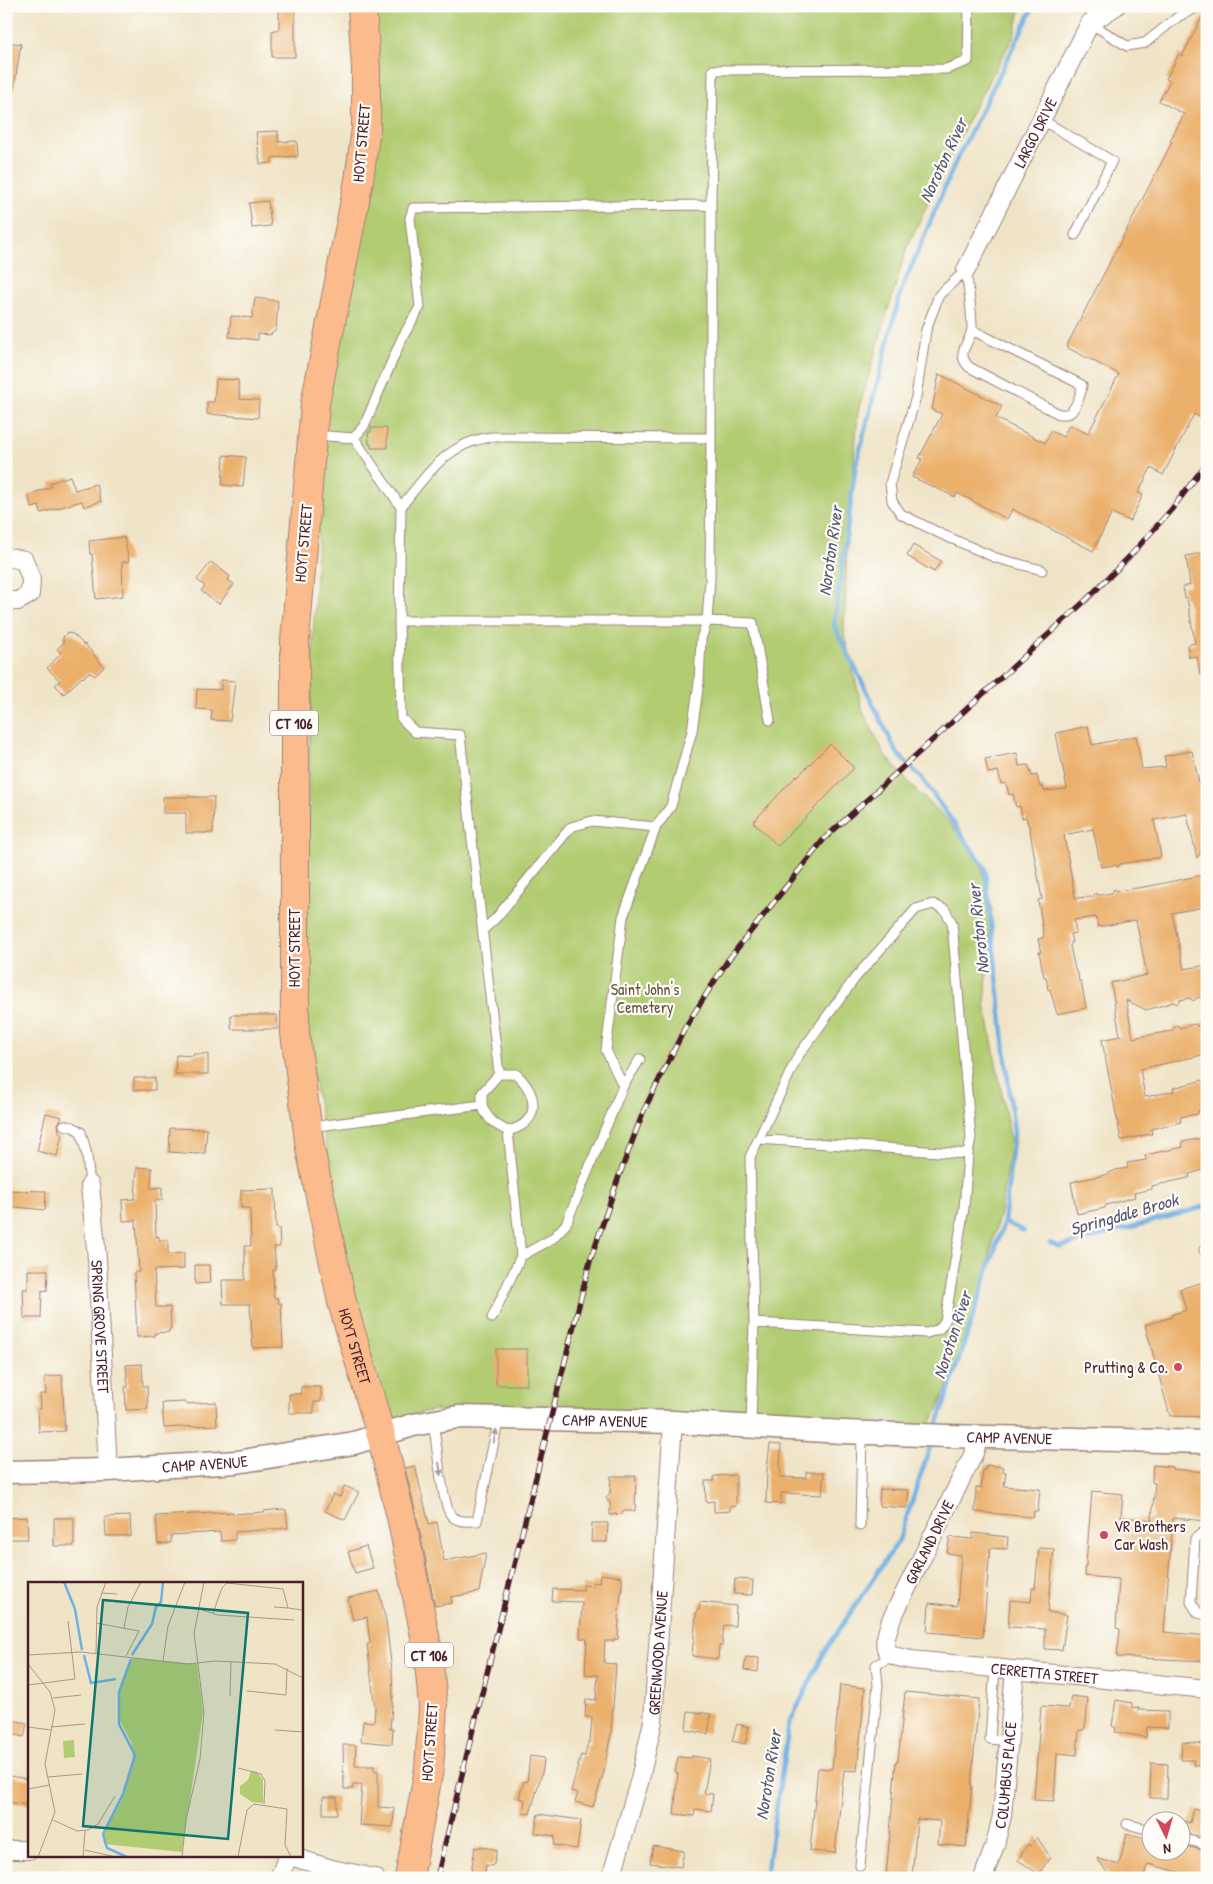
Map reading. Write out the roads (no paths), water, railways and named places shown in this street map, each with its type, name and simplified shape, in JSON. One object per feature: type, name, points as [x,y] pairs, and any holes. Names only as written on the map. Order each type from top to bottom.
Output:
[{"type":"main road","name":"HOYT STREET","points":[[362,6],[366,69],[366,128],[359,180],[315,404],[295,641],[295,1033],[315,1176],[342,1302],[381,1435],[402,1521],[425,1632],[431,1676],[432,1727],[429,1769],[409,1878]]},
{"type":"street","name":"LARGO DRIVE","points":[[966,270],[1090,24],[1116,6]]},
{"type":"street","points":[[6,556],[24,560],[31,580],[30,594],[18,601],[6,601]]},
{"type":"street","name":"SPRING GROVE STREET","points":[[90,1185],[97,1259],[108,1470]]},
{"type":"street","name":"CAMP AVENUE","points":[[6,1472],[108,1470],[237,1462],[354,1443],[414,1425],[458,1417],[672,1422],[862,1433],[1207,1442]]},
{"type":"street","name":"GREENWOOD AVENUE","points":[[611,1878],[640,1779],[653,1721],[658,1667],[672,1422]]},
{"type":"street","name":"GARLAND DRIVE","points":[[889,1652],[884,1641],[891,1620],[974,1453],[979,1436]]},
{"type":"street","name":"CERRETTA STREET","points":[[889,1652],[912,1660],[1207,1689]]},
{"type":"street","name":"COLUMBUS PLACE","points":[[983,1878],[995,1845],[1002,1816],[1015,1670]]},
{"type":"street","points":[[6,1850],[28,1850]]},
{"type":"street","points":[[279,1878],[288,1856],[332,1869],[375,1878]]},
{"type":"lane","points":[[623,1086],[606,1050],[623,917],[656,827],[671,806],[692,731],[698,698],[702,639],[707,621],[710,579],[713,70],[946,69],[968,61],[969,6]]},
{"type":"lane","points":[[1090,24],[1127,46],[1145,43],[1179,16],[1201,6]]},
{"type":"lane","points":[[1042,120],[1112,161],[1074,235]]},
{"type":"lane","points":[[354,438],[364,426],[402,338],[420,307],[410,218],[413,208],[711,205]]},
{"type":"lane","points":[[966,270],[972,330],[962,355],[964,362],[969,367],[1059,414],[1066,414],[1072,411],[1082,390],[1082,385],[972,330]]},
{"type":"lane","points":[[966,270],[939,295],[926,330],[916,397],[890,483],[892,501],[901,514],[941,534],[996,558],[1042,570]]},
{"type":"lane","points":[[312,434],[354,438]]},
{"type":"lane","points":[[401,507],[433,467],[446,455],[479,439],[492,437],[711,438]]},
{"type":"lane","points":[[354,438],[401,507],[399,621],[401,718],[414,732],[460,735],[499,1074],[482,1093],[482,1105],[485,1114],[494,1125],[508,1131],[518,1128],[528,1120],[533,1111],[532,1098],[527,1084],[516,1074],[499,1074]]},
{"type":"lane","points":[[399,621],[707,621],[753,623],[770,720]]},
{"type":"lane","points":[[483,930],[496,918],[571,827],[592,821],[656,827]]},
{"type":"lane","points":[[751,1426],[754,1323],[750,1157],[798,1056],[855,978],[916,909],[933,904],[945,910],[952,923],[971,1138],[964,1208],[945,1321],[939,1329],[927,1332],[754,1323]]},
{"type":"lane","points":[[521,1256],[552,1239],[566,1224],[623,1086],[640,1059]]},
{"type":"lane","points":[[307,1128],[482,1105]]},
{"type":"lane","points":[[64,1125],[73,1127],[81,1132],[87,1155],[90,1185]]},
{"type":"lane","points":[[492,1318],[521,1256],[508,1131]]},
{"type":"lane","points":[[758,1138],[968,1154]]},
{"type":"lane","points":[[433,1421],[441,1482],[450,1514],[460,1521],[477,1521],[499,1418]]},
{"type":"lane","points":[[860,1526],[862,1433]]},
{"type":"lane","points":[[1207,1533],[1202,1533],[1195,1538],[1192,1602],[1198,1613],[1207,1615]]},
{"type":"lane","points":[[860,1866],[878,1685],[876,1665],[889,1652]]},
{"type":"lane","points":[[995,1668],[990,1739],[1009,1741]]},
{"type":"lane","points":[[1127,1824],[1140,1827]]},
{"type":"lane","points":[[1190,1841],[1207,1845]]},
{"type":"waterway","name":"Noroton River","points":[[936,1429],[1004,1222],[1014,1133],[985,868],[921,777],[897,753],[834,625],[856,465],[901,291],[955,163],[1034,6]]},
{"type":"waterway","name":"Springdale Brook","points":[[1050,1243],[1060,1247],[1207,1206]]},
{"type":"waterway","name":"Springdale Brook","points":[[1004,1222],[1024,1231]]},
{"type":"waterway","name":"Noroton River","points":[[762,1878],[767,1869],[789,1724],[825,1651],[899,1540],[932,1441]]},
{"type":"railway","points":[[437,1878],[590,1261],[644,1110],[686,1026],[728,960],[824,839],[1085,601],[1130,556],[1171,510],[1207,463]]},
{"type":"place","name":"Prutting & Co.","points":[[1178,1367]]},
{"type":"place","name":"VR Brothers Car Wash","points":[[1104,1535]]},
{"type":"park label","name":"Saint John's Cemetery","points":[[645,998]]}]
